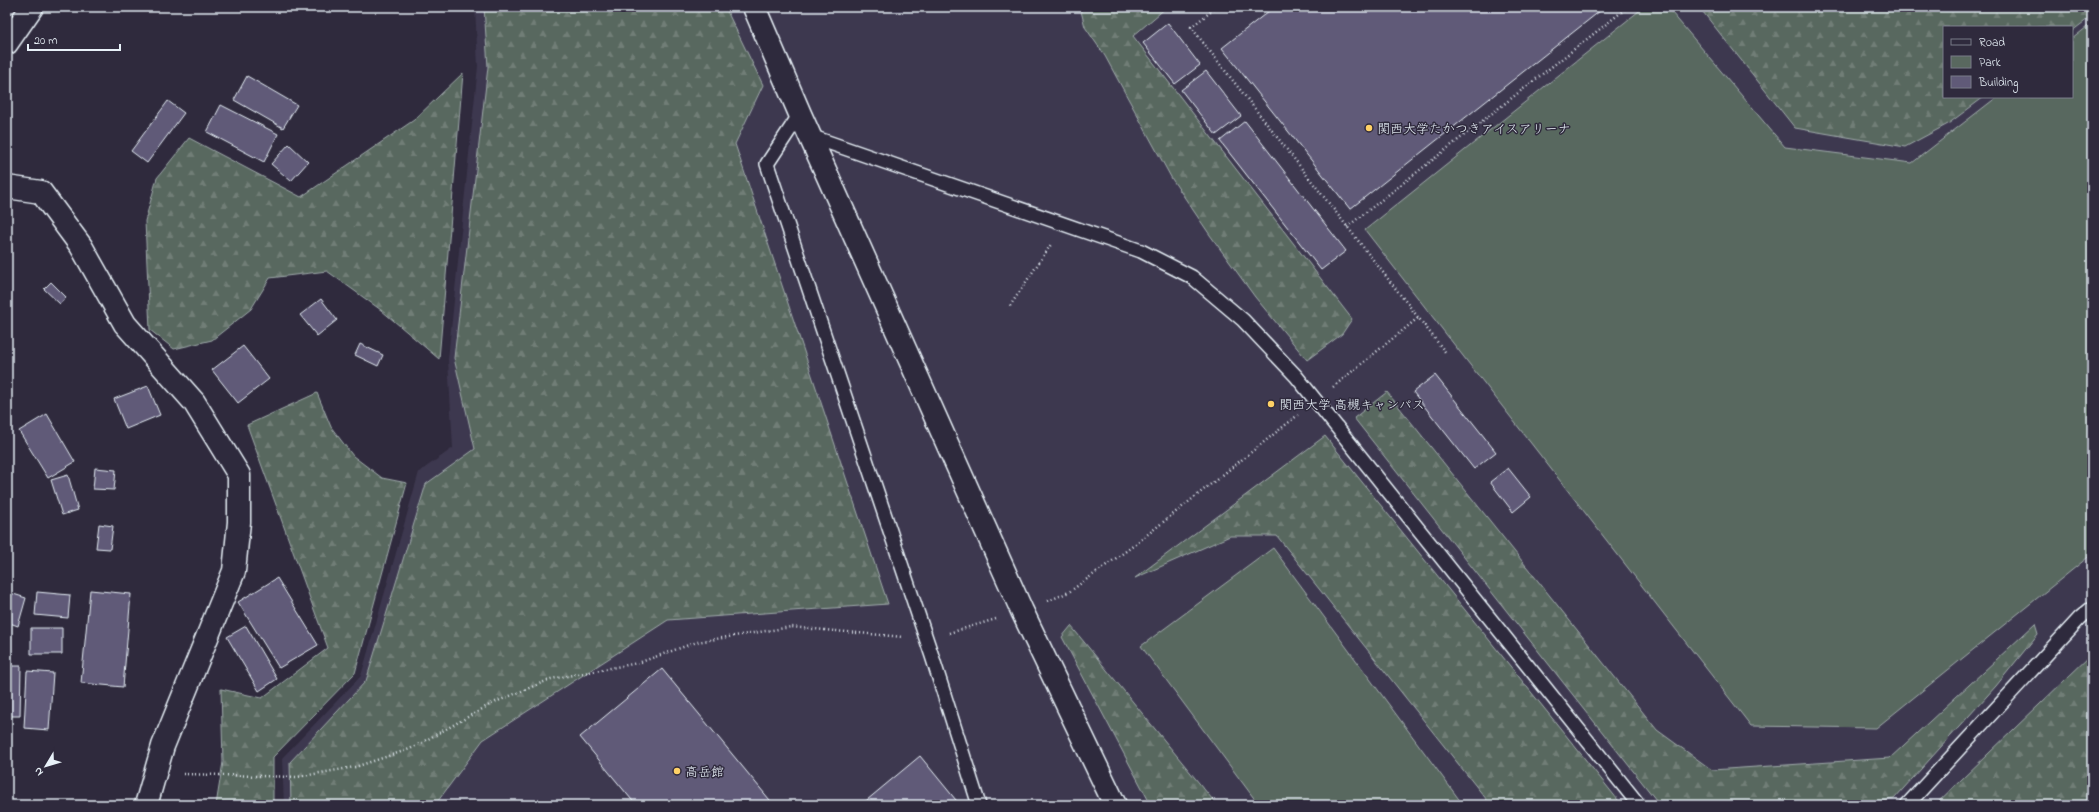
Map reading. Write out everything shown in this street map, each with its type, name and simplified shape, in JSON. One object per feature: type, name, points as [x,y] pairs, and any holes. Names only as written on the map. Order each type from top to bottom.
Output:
[{"type":"street","points":[[7,43],[32,7]]},
{"type":"street","points":[[754,7],[800,114],[1022,611],[1115,805]]},
{"type":"street","points":[[7,187],[40,192],[81,246],[125,324],[194,402],[239,475],[240,522],[234,571],[163,746],[146,805]]},
{"type":"lane","points":[[800,114],[767,164],[926,639],[979,805]]},
{"type":"lane","points":[[810,136],[1141,251],[1192,277],[1243,320],[1296,376],[1639,805]]},
{"type":"lane","points":[[1907,805],[2080,618],[2092,608]]},
{"type":"path","points":[[1217,7],[1191,27],[1446,353]]},
{"type":"path","points":[[1347,227],[1628,7]]},
{"type":"path","points":[[1010,306],[1064,225]]},
{"type":"path","points":[[156,774],[297,776],[355,767],[410,749],[493,702],[551,679],[638,663],[697,642],[791,627],[926,639],[1022,611],[1069,592],[1133,546],[1418,318]]},
{"type":"shaded area","name":"関西大学 高槻キャンパス","points":[[475,7],[2092,7],[2092,805],[284,805],[282,758],[361,676],[419,472],[453,448],[448,359],[478,66]]},
{"type":"green space","points":[[484,7],[725,7],[763,85],[735,144],[888,604],[668,620],[483,740],[435,805],[291,805],[290,762],[366,681],[426,484],[475,449],[454,358],[488,67]]},
{"type":"green space","points":[[1080,7],[1167,7],[1133,36],[1352,319],[1342,334],[1307,360],[1255,297],[1172,179],[1105,56],[1085,27]]},
{"type":"green space","points":[[1644,7],[1667,7],[1785,147],[1912,163],[1996,98],[2073,98],[2073,38],[2092,23],[2092,554],[1876,728],[1751,726],[1365,230]]},
{"type":"green space","points":[[1699,7],[1863,7],[1867,12],[1876,7],[2092,7],[2092,16],[2073,30],[2073,26],[1943,26],[1943,98],[1983,98],[1948,124],[1905,147],[1795,128]]},
{"type":"green space","points":[[463,73],[439,359],[381,310],[327,271],[270,278],[251,309],[212,340],[174,349],[150,330],[145,221],[157,178],[189,138],[301,197],[414,120]]},
{"type":"green space","points":[[1387,392],[1657,730],[1712,770],[1890,758],[2035,624],[2038,634],[1996,686],[1894,799],[1855,805],[1660,805],[1354,418]]},
{"type":"green space","points":[[317,393],[331,427],[353,456],[382,478],[407,483],[355,673],[273,757],[273,805],[216,805],[223,762],[221,689],[262,698],[328,648],[247,425]]},
{"type":"green space","points":[[1325,436],[1622,805],[1491,805],[1277,536],[1230,536],[1135,578]]},
{"type":"green space","points":[[1273,548],[1461,802],[1457,805],[1259,805],[1141,646]]},
{"type":"green space","points":[[1071,626],[1217,805],[1151,805],[1062,637]]},
{"type":"green space","points":[[2092,654],[2092,805],[1935,805]]},
{"type":"building","name":"関西大学たかつきアイスアリーナ","points":[[1274,7],[1605,7],[1350,209],[1222,48]]},
{"type":"building","points":[[1168,23],[1200,65],[1175,84],[1143,43]]},
{"type":"building","points":[[1206,71],[1241,116],[1216,135],[1181,90]]},
{"type":"building","points":[[247,76],[297,105],[283,128],[234,100]]},
{"type":"building","points":[[168,101],[184,113],[147,163],[131,151]]},
{"type":"building","points":[[221,105],[278,134],[264,162],[207,132]]},
{"type":"building","points":[[1245,121],[1346,251],[1321,270],[1220,141]]},
{"type":"building","points":[[289,144],[308,162],[291,181],[271,164]]},
{"type":"building","points":[[51,282],[66,297],[60,304],[44,289]]},
{"type":"building","points":[[321,299],[337,320],[317,336],[300,315]]},
{"type":"building","points":[[360,344],[383,355],[378,366],[355,355]]},
{"type":"building","points":[[243,346],[269,379],[238,403],[212,370]]},
{"type":"building","points":[[1435,375],[1496,452],[1474,469],[1413,392]]},
{"type":"building","points":[[148,386],[160,415],[126,429],[114,399]]},
{"type":"building","points":[[47,414],[75,462],[48,478],[19,431]]},
{"type":"building","points":[[95,468],[116,470],[114,490],[93,489]]},
{"type":"building","points":[[1508,468],[1531,497],[1513,512],[1490,482]]},
{"type":"building","points":[[68,475],[78,510],[62,515],[51,480]]},
{"type":"building","points":[[99,524],[113,526],[110,549],[96,548]]},
{"type":"building","points":[[277,578],[318,645],[279,668],[238,602]]},
{"type":"building","points":[[90,590],[131,594],[123,687],[81,683]]},
{"type":"building","points":[[7,592],[26,598],[18,626],[7,622]]},
{"type":"building","points":[[37,592],[70,595],[68,618],[35,615]]},
{"type":"building","points":[[246,626],[277,679],[259,691],[227,637]]},
{"type":"building","points":[[31,628],[62,628],[62,654],[31,654]]},
{"type":"building","points":[[7,666],[21,666],[20,716],[7,716]]},
{"type":"building","name":"高岳館","points":[[662,669],[774,805],[636,805],[580,737]]},
{"type":"building","points":[[27,671],[53,673],[49,730],[24,728]]},
{"type":"building","points":[[920,756],[960,805],[861,805]]},
{"type":"place","name":"関西大学たかつきアイスアリーナ","points":[[1369,128]]},
{"type":"place","name":"関西大学 高槻キャンパス","points":[[1271,404]]},
{"type":"place","name":"高岳館","points":[[677,771]]}]
